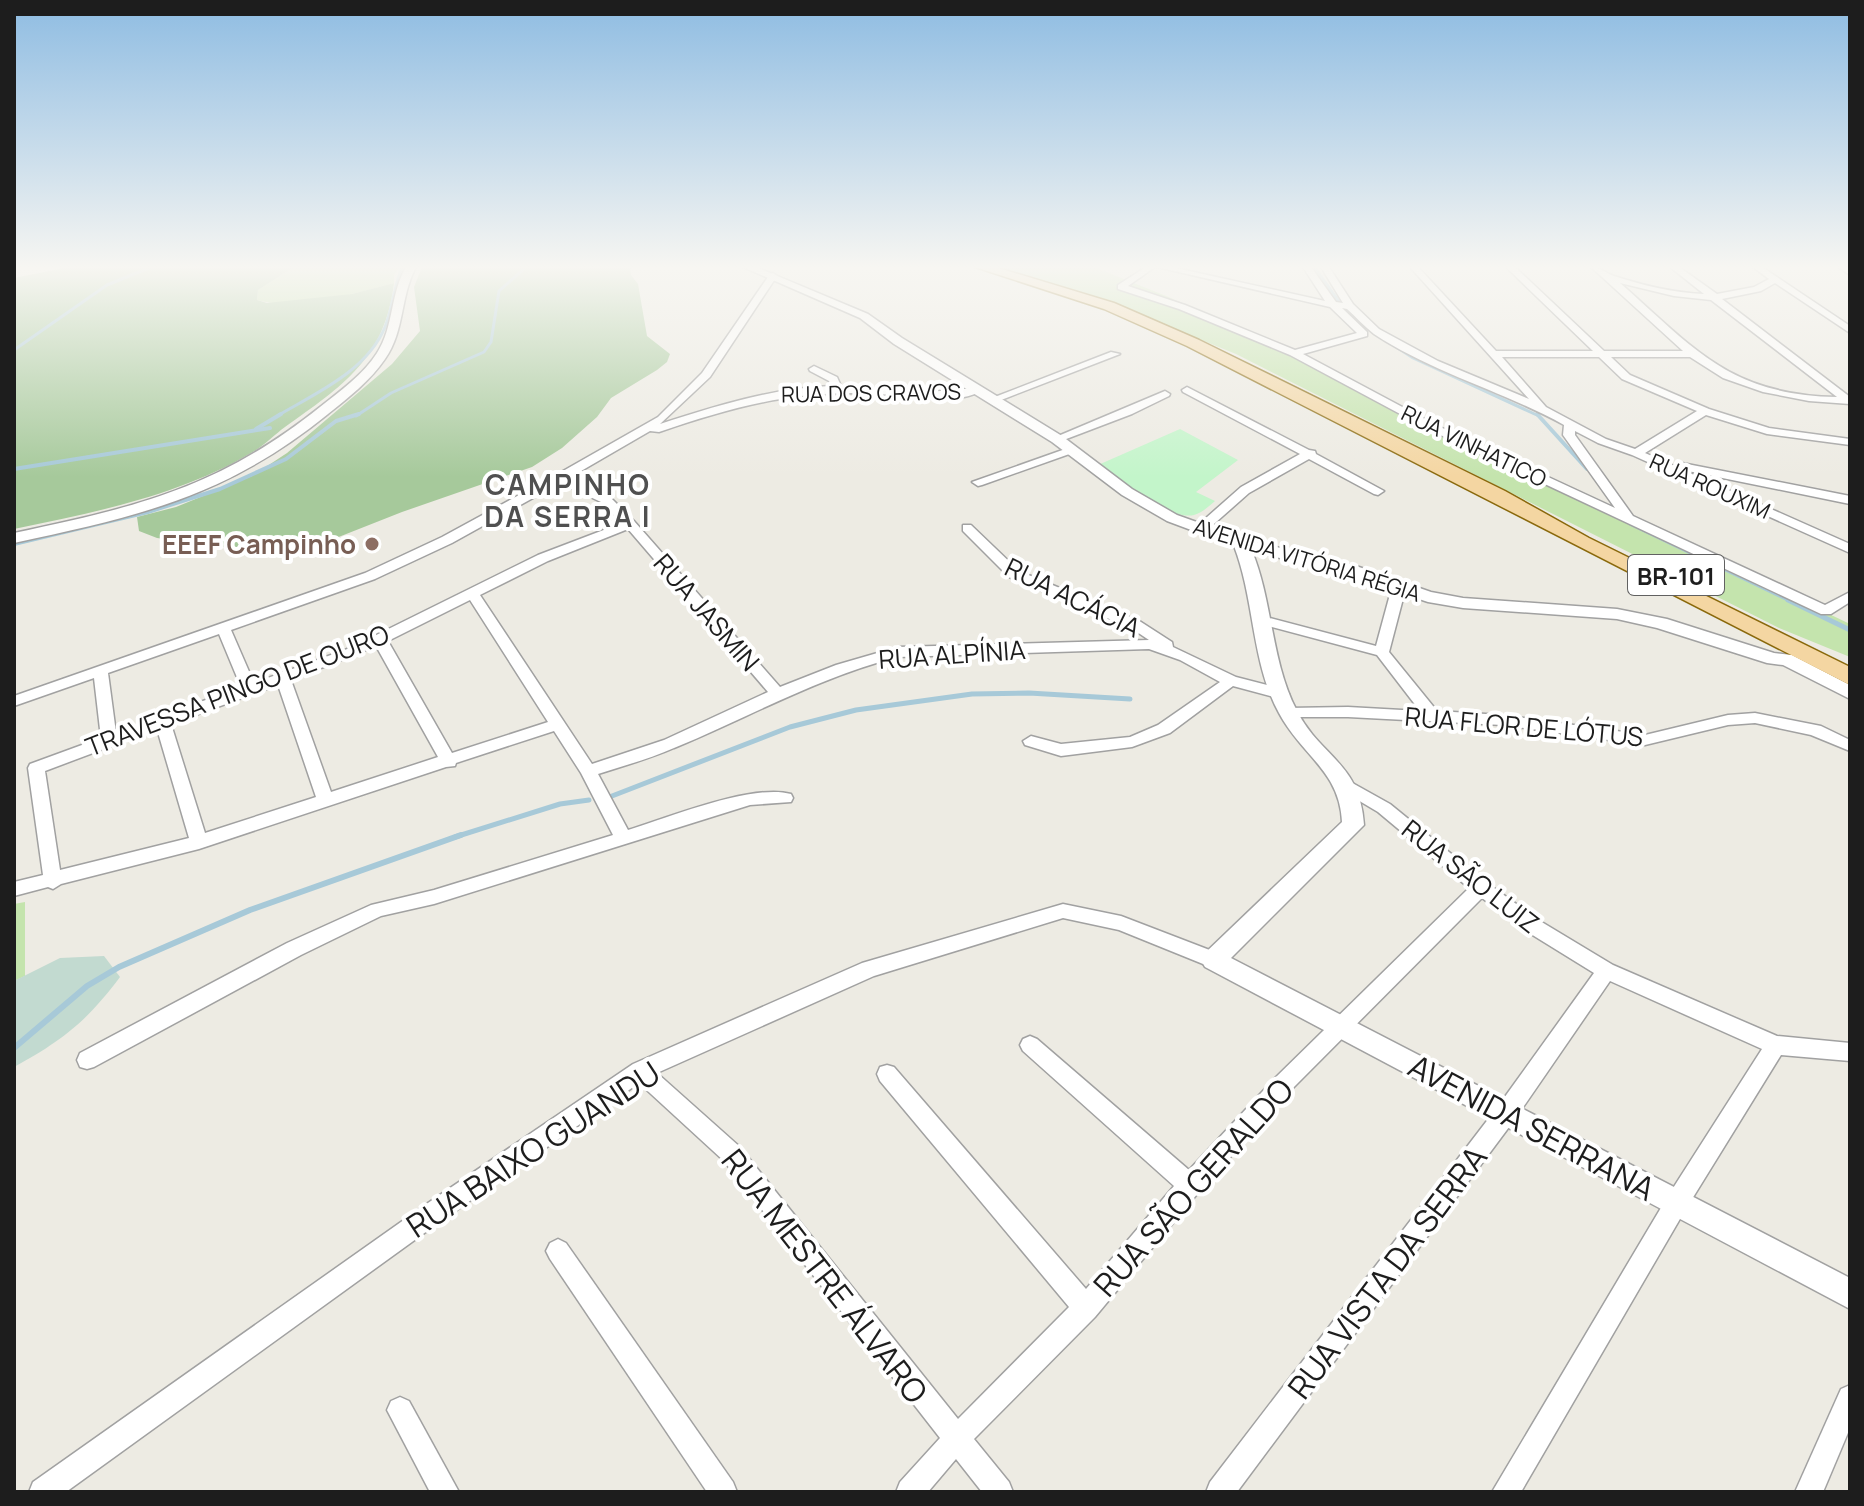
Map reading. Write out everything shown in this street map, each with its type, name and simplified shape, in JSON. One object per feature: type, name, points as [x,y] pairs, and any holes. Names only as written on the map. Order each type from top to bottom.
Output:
[{"type":"main road","name":"BR-101","points":[[1180,337],[1284,386],[1498,495],[1582,542],[1850,677]]},
{"type":"main road","name":"BR-101","points":[[1498,495],[1601,537],[1850,662]]},
{"type":"main road","points":[[1582,542],[1640,580],[1786,659]]},
{"type":"street","points":[[14,538],[114,518],[167,503],[240,471],[276,449],[336,401],[379,360],[390,337]]},
{"type":"street","points":[[14,701],[370,576],[447,540],[662,419],[706,375],[732,337]]},
{"type":"street","name":"AVENIDA VITÓRIA RÉGIA","points":[[896,337],[976,391],[1057,439],[1127,492],[1172,518],[1241,543],[1353,571],[1428,597],[1463,603],[1617,614],[1661,623],[1773,659],[1786,659],[1850,693]]},
{"type":"street","name":"RUA VINHATICO","points":[[1256,337],[1294,353],[1434,428],[1826,611],[1850,596]]},
{"type":"street","points":[[1294,353],[1352,337]]},
{"type":"street","points":[[1387,337],[1434,363],[1545,410]]},
{"type":"street","points":[[1479,337],[1545,410]]},
{"type":"street","points":[[1583,337],[1626,377],[1705,411],[1767,431],[1850,442]]},
{"type":"street","points":[[1674,337],[1692,354],[1733,379],[1796,396],[1849,401]]},
{"type":"street","points":[[1766,337],[1849,401]]},
{"type":"street","points":[[992,400],[1115,354]]},
{"type":"street","points":[[1495,354],[1692,354]]},
{"type":"street","points":[[814,369],[833,379],[838,390]]},
{"type":"street","name":"RUA DOS CRAVOS","points":[[629,439],[765,395],[838,390],[926,395],[976,391]]},
{"type":"street","points":[[1187,390],[1378,491]]},
{"type":"street","points":[[1057,439],[1165,394]]},
{"type":"street","name":"RUA ROUXIM","points":[[1545,410],[1570,425],[1850,549]]},
{"type":"street","points":[[1636,453],[1705,411]]},
{"type":"street","points":[[662,419],[678,422]]},
{"type":"street","points":[[1570,425],[1569,435],[1631,522]]},
{"type":"street","points":[[978,482],[1071,450]]},
{"type":"street","points":[[1202,528],[1245,490],[1311,453]]},
{"type":"street","points":[[1653,460],[1850,500]]},
{"type":"street","name":"RUA JASMIN","points":[[560,478],[605,499],[776,692]]},
{"type":"street","name":"TRAVESSA PINGO DE OURO","points":[[53,882],[36,768],[109,738],[283,678],[379,638],[543,558],[630,524]]},
{"type":"street","name":"RUA ACÁCIA","points":[[967,528],[997,561],[1014,574],[1136,625],[1185,657]]},
{"type":"street","name":"RUA SÃO LUIZ","points":[[1241,543],[1288,713],[1347,786],[1384,808],[1481,888],[1606,971],[1776,1045],[1850,1052]]},
{"type":"street","points":[[1382,652],[1399,587]]},
{"type":"street","points":[[472,593],[588,771],[623,838]]},
{"type":"street","points":[[1262,620],[1382,652],[1432,716]]},
{"type":"street","points":[[224,629],[249,689]]},
{"type":"street","points":[[379,638],[449,762]]},
{"type":"street","name":"RUA ALPÍNIA","points":[[588,771],[678,741],[776,692],[859,661],[898,652],[1150,644],[1185,657],[1231,681],[1281,694]]},
{"type":"street","points":[[100,671],[109,738]]},
{"type":"street","points":[[283,678],[325,800]]},
{"type":"street","points":[[1031,741],[1061,750],[1132,742],[1164,729],[1231,681]]},
{"type":"street","name":"RUA FLOR DE LÓTUS","points":[[1288,713],[1348,712],[1502,720],[1645,740],[1728,720],[1755,718],[1815,730],[1850,746]]},
{"type":"street","points":[[162,720],[199,842]]},
{"type":"street","points":[[14,889],[53,882],[199,842],[558,724]]},
{"type":"street","points":[[1213,960],[1353,825],[1354,806],[1347,786]]},
{"type":"street","points":[[87,1060],[294,949],[377,910],[434,897],[750,799],[785,798]]},
{"type":"street","name":"RUA SÃO GERALDO","points":[[910,1492],[955,1440],[1086,1308],[1190,1185],[1341,1026],[1481,888]]},
{"type":"street","name":"RUA BAIXO GUANDU","points":[[43,1492],[433,1213],[640,1071],[869,969],[1063,911],[1121,923],[1213,960]]},
{"type":"street","name":"AVENIDA SERRANA","points":[[1213,960],[1850,1294]]},
{"type":"street","name":"RUA VISTA DA SERRA","points":[[1220,1492],[1507,1112],[1606,971]]},
{"type":"street","points":[[1030,1045],[1190,1185]]},
{"type":"street","points":[[1506,1492],[1676,1204],[1776,1045]]},
{"type":"street","name":"RUA MESTRE ÁLVARO","points":[[640,1071],[732,1154],[999,1492]]},
{"type":"street","points":[[887,1074],[1086,1308]]},
{"type":"street","points":[[558,1251],[723,1492]]},
{"type":"street","points":[[1809,1492],[1850,1398]]},
{"type":"street","points":[[400,1410],[445,1492]]},
{"type":"green space","points":[[14,337],[378,337],[371,351],[343,383],[256,450],[223,468],[136,501],[14,529]]},
{"type":"green space","points":[[415,337],[649,337],[670,354],[667,362],[657,370],[611,398],[597,417],[562,448],[532,467],[402,512],[293,555],[157,538],[139,531],[137,517],[176,507],[252,476],[287,453],[392,364]]},
{"type":"green space","points":[[1195,337],[1253,337],[1850,624],[1850,657],[1779,628],[1236,354]]},
{"type":"green space","points":[[1180,429],[1238,460],[1196,492],[1215,501],[1197,514],[1183,515],[1158,506],[1098,465]]},
{"type":"green space","points":[[25,902],[25,976],[14,981],[14,904]]},
{"type":"green space","points":[[104,956],[120,977],[108,993],[73,1029],[14,1067],[14,981],[60,958]]},
{"type":"waterway","points":[[14,350],[32,337]]},
{"type":"waterway","points":[[277,416],[339,379],[366,356],[380,337]]},
{"type":"waterway","points":[[356,416],[391,393],[484,352],[492,337]]},
{"type":"waterway","points":[[1382,337],[1413,358],[1539,416]]},
{"type":"waterway","points":[[256,429],[281,414]]},
{"type":"waterway","points":[[14,544],[148,512],[220,489],[286,459],[336,421],[359,414]]},
{"type":"waterway","points":[[1539,416],[1587,469]]},
{"type":"waterway","points":[[14,469],[270,428]]},
{"type":"waterway","points":[[1631,524],[1793,602]]},
{"type":"waterway","points":[[1788,600],[1850,630]]},
{"type":"waterway","points":[[612,796],[790,727],[856,710],[972,694],[1029,693],[1130,699]]},
{"type":"waterway","points":[[458,836],[560,804],[589,800]]},
{"type":"waterway","points":[[14,1048],[87,986],[119,967],[250,910],[458,836]]},
{"type":"place","name":"EEEF Campinho","points":[[372,544]]},
{"type":"district","name":"CAMPINHO DA SERRA I","points":[[568,500]]}]
